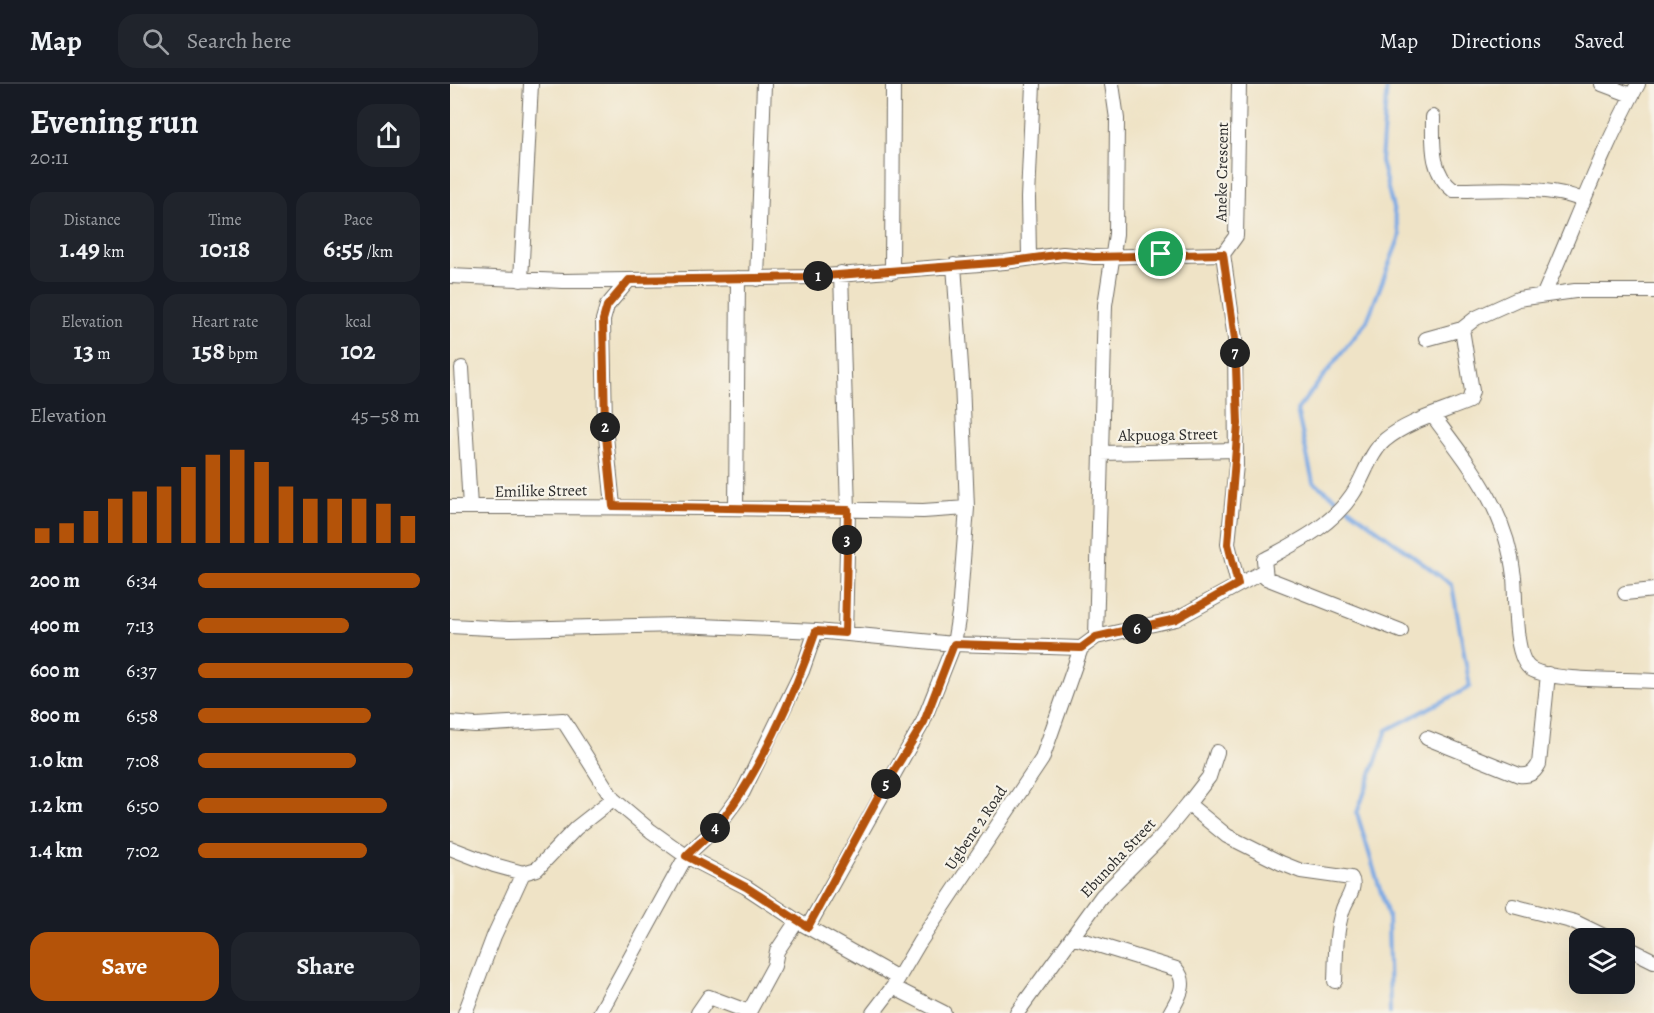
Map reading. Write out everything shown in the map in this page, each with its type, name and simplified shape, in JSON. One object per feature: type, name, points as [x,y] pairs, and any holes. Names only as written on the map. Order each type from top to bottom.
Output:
[{"type":"street","points":[[521,280],[531,84]]},
{"type":"street","points":[[757,279],[764,84]]},
{"type":"street","points":[[891,272],[893,84]]},
{"type":"street","points":[[1029,257],[1028,198],[1034,84]]},
{"type":"street","points":[[1096,637],[1105,305],[1116,234],[1117,119],[1112,84]]},
{"type":"street","name":"Aneke Crescent","points":[[1223,254],[1236,236],[1239,214],[1239,84]]},
{"type":"street","points":[[1544,294],[1576,223],[1582,200],[1634,90],[1602,84]]},
{"type":"street","points":[[1433,117],[1433,158],[1443,182],[1453,190],[1512,189],[1571,194],[1582,200]]},
{"type":"street","points":[[450,276],[585,281],[757,279],[891,272],[1005,262],[1063,254],[1223,254],[1235,339],[1236,450],[1228,544],[1238,584]]},
{"type":"street","points":[[698,1013],[709,997],[749,1012],[774,966],[777,951],[802,924],[924,722],[954,644],[960,604],[967,508],[954,265]]},
{"type":"street","points":[[842,273],[848,510],[845,633]]},
{"type":"street","points":[[736,507],[738,278]]},
{"type":"street","name":"Emilike Street","points":[[450,507],[544,509],[613,506],[605,426],[603,320],[607,306],[629,280]]},
{"type":"street","points":[[1426,339],[1462,329],[1498,306],[1518,299],[1575,291],[1654,291]]},
{"type":"street","points":[[1401,631],[1266,578],[1263,571],[1264,560],[1335,518],[1352,494],[1374,452],[1396,431],[1469,402],[1471,397],[1462,329]]},
{"type":"street","points":[[462,368],[470,507]]},
{"type":"street","points":[[1433,416],[1483,484],[1502,521],[1514,577],[1523,661],[1531,669],[1548,674],[1654,681]]},
{"type":"street","name":"Akpuoga Street","points":[[1101,453],[1236,450]]},
{"type":"street","points":[[613,506],[923,511],[967,508]]},
{"type":"street","points":[[450,626],[509,629],[680,626],[816,631],[954,644],[1081,648],[1096,637],[1176,619],[1263,571]]},
{"type":"street","points":[[1624,593],[1654,590]]},
{"type":"street","points":[[600,1013],[686,856],[716,828],[742,792],[802,671],[816,631]]},
{"type":"street","name":"Ugbene 2 Road","points":[[873,1013],[896,982],[1042,759],[1081,648]]},
{"type":"street","points":[[1427,738],[1519,776],[1528,776],[1539,764],[1548,674]]},
{"type":"street","points":[[450,723],[563,720],[613,799],[686,856],[746,887],[944,1013]]},
{"type":"street","name":"Ebunoha Street","points":[[1017,1013],[1102,896],[1161,837],[1209,777],[1217,752]]},
{"type":"street","points":[[450,848],[494,865],[523,873],[537,869],[576,828],[613,799]]},
{"type":"street","points":[[1188,804],[1227,836],[1281,863],[1301,871],[1351,878],[1353,887],[1343,909],[1338,929],[1335,981]]},
{"type":"street","points":[[465,1013],[494,936],[523,873]]},
{"type":"street","points":[[1513,906],[1575,922],[1587,928]]},
{"type":"street","points":[[1072,937],[1176,969],[1183,976],[1183,985],[1170,1013]]},
{"type":"street","points":[[1635,951],[1654,960]]},
{"type":"waterway","points":[[1341,502],[1313,482],[1297,410],[1367,321],[1400,236],[1381,161],[1387,84]]},
{"type":"waterway","points":[[1347,507],[1452,585],[1470,687],[1387,730],[1357,813],[1388,916],[1390,1013]]},
{"type":"route","points":[[1063,254],[1094,257],[1161,254],[1223,254],[1235,339],[1238,424],[1228,544],[1238,584],[1176,619],[1154,626],[1096,637],[1090,644],[1081,648],[954,644],[924,722],[881,792],[808,927],[746,887],[686,856],[716,828],[742,792],[802,671],[816,631],[845,633],[848,510],[613,506],[605,426],[602,339],[603,320],[607,306],[615,294],[629,280],[812,277],[1005,262],[1063,254]]}]
